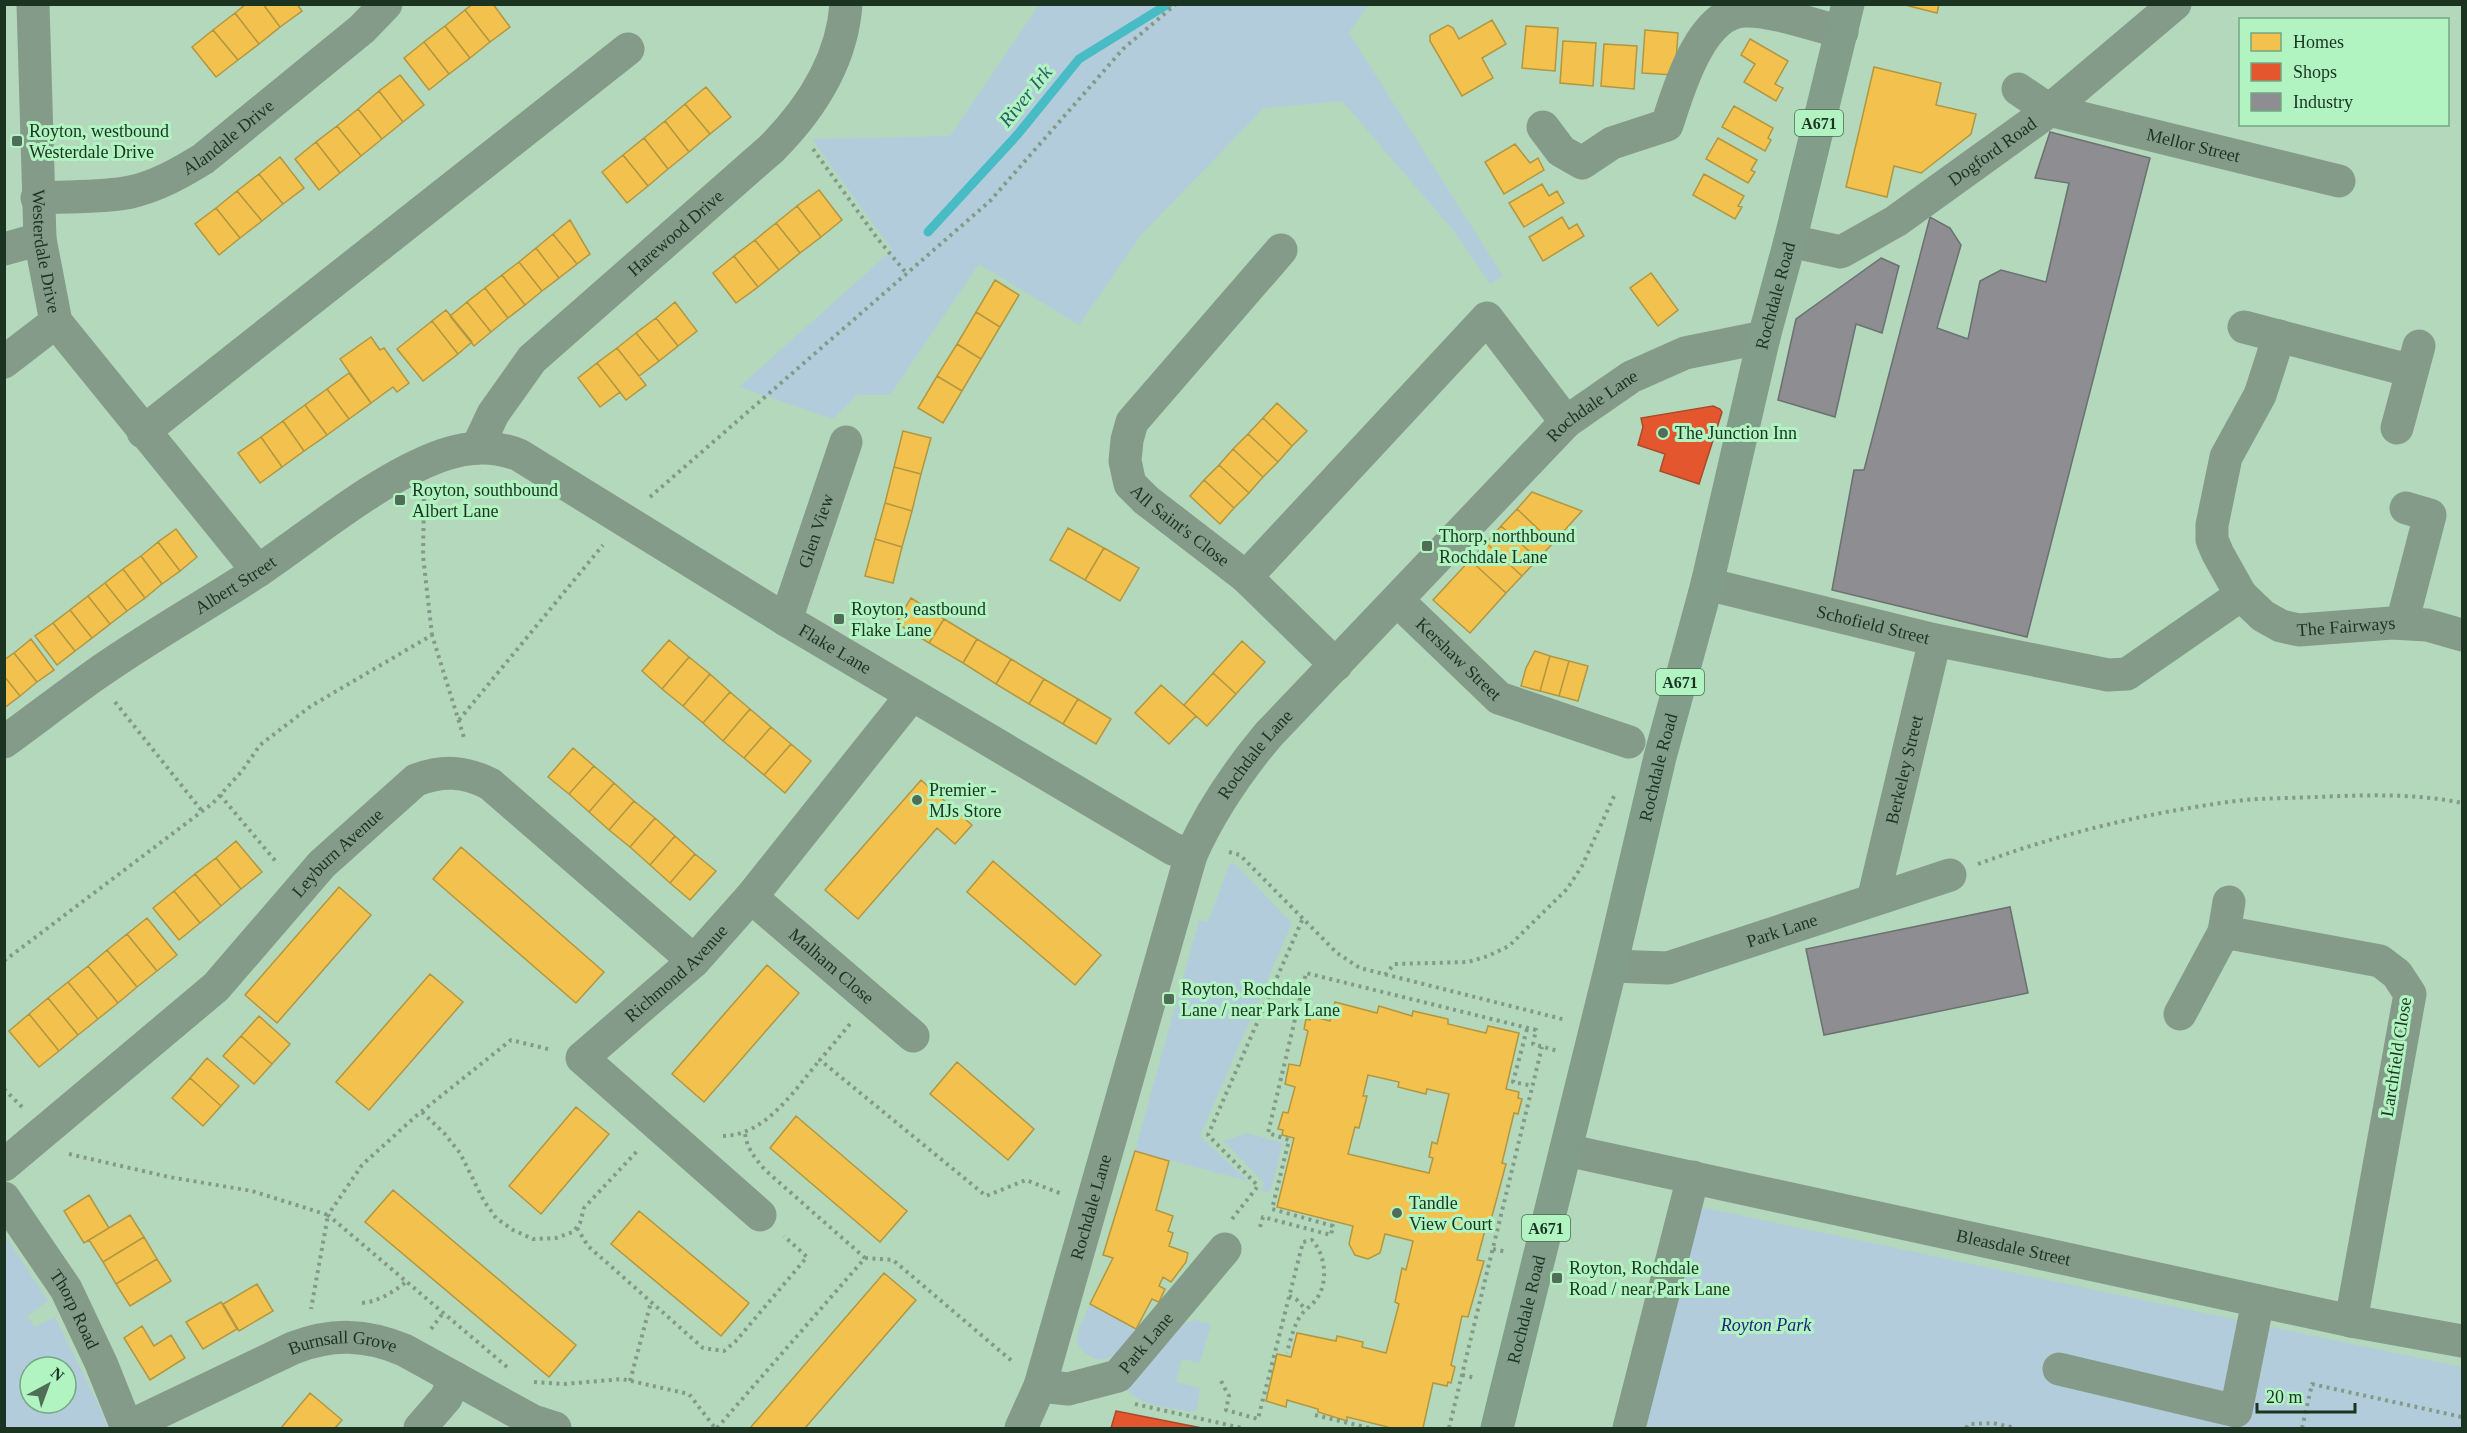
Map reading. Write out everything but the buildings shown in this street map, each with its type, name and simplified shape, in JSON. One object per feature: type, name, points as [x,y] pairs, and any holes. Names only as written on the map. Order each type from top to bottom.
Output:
[{"type":"main road","name":"Rochdale Road","points":[[1497,1428],[1660,757],[1707,584],[1764,337],[1845,18]]},
{"type":"street","name":"Alandale Drive","points":[[37,198],[129,192],[181,173],[203,159],[362,28],[386,4]]},
{"type":"street","name":"Harewood Drive","points":[[477,448],[493,414],[532,359],[771,149],[794,125],[820,89],[831,66],[840,40],[846,4]]},
{"type":"street","name":"Dogford Road","points":[[1790,240],[1841,252],[1896,221],[2049,111],[2175,4]]},
{"type":"street","name":"Westerdale Drive","points":[[35,6],[37,198],[40,239],[56,322],[258,571]]},
{"type":"street","points":[[1543,127],[1562,151],[1582,163],[1612,143],[1667,125],[1687,64],[1717,20],[1745,10],[1845,18]]},
{"type":"street","points":[[143,432],[628,49]]},
{"type":"street","points":[[2018,90],[2049,111]]},
{"type":"street","name":"Mellor Street","points":[[2049,111],[2339,181]]},
{"type":"street","points":[[4,249],[40,239]]},
{"type":"street","name":"All Saint's Close","points":[[1281,250],[1132,422],[1125,461],[1130,484],[1146,500],[1246,577],[1336,665]]},
{"type":"street","points":[[1246,577],[1487,318],[1566,422]]},
{"type":"street","points":[[4,362],[56,322]]},
{"type":"street","points":[[2244,327],[2319,346],[2416,358],[2397,428]]},
{"type":"street","name":"The Fairways","points":[[2279,336],[2260,395],[2226,457],[2212,525],[2212,540],[2217,554],[2241,595],[2263,616],[2281,626],[2299,630],[2402,623],[2427,625],[2463,635]]},
{"type":"street","name":"Rochdale Lane","points":[[1021,1428],[1041,1386],[1191,855],[1203,827],[1240,768],[1269,734],[1566,422],[1631,377],[1686,353],[1764,337]]},
{"type":"street","name":"Glen View","points":[[786,620],[846,442]]},
{"type":"street","name":"Albert Street","points":[[4,742],[94,676],[258,571],[384,484],[414,467],[445,454],[477,448]]},
{"type":"street","name":"Flake Lane","points":[[477,448],[500,448],[519,455],[786,620],[1173,849],[1191,855]]},
{"type":"street","points":[[2402,623],[2430,514],[2406,508]]},
{"type":"street","name":"Schofield Street","points":[[1707,584],[1935,640],[2108,675],[2127,674],[2241,595]]},
{"type":"street","name":"Kershaw Street","points":[[1398,601],[1499,698],[1629,742]]},
{"type":"street","name":"Berkeley Street","points":[[1873,900],[1935,640]]},
{"type":"street","name":"Richmond Avenue","points":[[582,1058],[694,961],[751,897],[912,695]]},
{"type":"street","name":"Leyburn Avenue","points":[[4,1165],[216,987],[322,864],[416,780],[445,772],[460,772],[490,784],[694,961]]},
{"type":"street","name":"Park Lane","points":[[1611,966],[1668,968],[1950,875]]},
{"type":"street","name":"Malham Close","points":[[751,897],[913,1036]]},
{"type":"street","name":"Larchfield Close","points":[[2180,1014],[2226,917],[2380,961],[2397,974],[2410,994],[2351,1321]]},
{"type":"street","points":[[582,1058],[760,1215]]},
{"type":"street","name":"Bleasdale Street","points":[[1566,1150],[2351,1321],[2463,1341]]},
{"type":"street","points":[[1629,1428],[1693,1177]]},
{"type":"street","name":"Thorp Road","points":[[4,1198],[66,1289],[101,1363],[127,1428]]},
{"type":"street","name":"Park Lane","points":[[1041,1386],[1068,1389],[1118,1376],[1225,1238]]},
{"type":"street","points":[[2059,1369],[2236,1411],[2258,1301]]},
{"type":"street","name":"Burnsall Grove","points":[[127,1428],[311,1342],[347,1336],[386,1342],[414,1355],[533,1421],[555,1428]]},
{"type":"street","points":[[420,1428],[446,1398],[455,1378]]},
{"type":"path","points":[[459,720],[624,520],[990,201],[1123,49],[1176,4]]},
{"type":"path","points":[[794,125],[877,238],[907,273]]},
{"type":"path","points":[[414,467],[425,486],[423,556],[432,634],[466,744],[460,772]]},
{"type":"path","points":[[4,961],[202,811],[220,795],[260,745],[311,706],[432,634]]},
{"type":"path","points":[[94,676],[202,811]]},
{"type":"path","points":[[1385,975],[1394,964],[1468,962],[1509,946],[1567,889],[1582,866],[1616,792],[1622,794]]},
{"type":"path","points":[[1950,875],[2005,854],[2129,818],[2245,800],[2371,794],[2442,799],[2463,803]]},
{"type":"path","points":[[220,795],[300,890]]},
{"type":"path","points":[[1224,850],[1240,855],[1337,953],[1360,968],[1569,1021]]},
{"type":"path","points":[[1225,1238],[1258,1186],[1208,1135],[1303,918]]},
{"type":"path","points":[[1260,1227],[1263,1217],[1331,1235],[1333,1226],[1272,1209],[1289,1140],[1268,1133],[1306,973],[1536,1030],[1533,1044],[1562,1052]]},
{"type":"path","points":[[422,1112],[444,1133],[460,1154],[484,1201],[496,1218],[513,1230],[533,1239],[556,1238],[573,1232],[577,1228],[584,1208],[667,1133],[696,1132],[725,1137],[745,1132],[769,1119],[870,999]]},
{"type":"path","points":[[1527,1029],[1513,1082],[1533,1086]]},
{"type":"path","points":[[311,1342],[312,1305],[328,1215],[362,1166],[422,1112],[512,1040],[582,1058]]},
{"type":"path","points":[[1449,1428],[1542,1047]]},
{"type":"path","points":[[820,1060],[986,1196],[1026,1180],[1091,1206]]},
{"type":"path","points":[[4,1089],[28,1112],[58,1151],[169,1177],[252,1191],[328,1215],[515,1374]]},
{"type":"path","points":[[745,1132],[746,1142],[753,1157],[765,1170],[865,1258],[893,1260],[1041,1386]]},
{"type":"path","points":[[577,1228],[588,1246],[703,1348],[724,1352],[807,1257],[760,1215]]},
{"type":"path","points":[[1221,1381],[1229,1396],[1226,1410],[1258,1419],[1303,1242],[1312,1240],[1320,1248],[1324,1278],[1316,1299],[1300,1315],[1287,1353]]},
{"type":"path","points":[[1493,1249],[1512,1253]]},
{"type":"path","points":[[524,1381],[564,1384],[622,1379],[689,1394],[716,1428],[865,1258]]},
{"type":"path","points":[[354,1303],[371,1302],[392,1293],[406,1282]]},
{"type":"path","points":[[1289,1296],[1296,1299],[1306,1310]]},
{"type":"path","points":[[630,1381],[651,1302]]},
{"type":"path","points":[[312,1305],[323,1305]]},
{"type":"path","points":[[1462,1375],[1481,1379]]},
{"type":"path","points":[[2302,1428],[2312,1384],[2463,1417]]},
{"type":"path","points":[[1126,1402],[1242,1428]]},
{"type":"path","points":[[1315,1415],[1369,1428]]},
{"type":"path","points":[[1966,1428],[1993,1423],[2015,1428]]},
{"type":"green space","points":[[1039,5],[1368,5],[1349,33],[1503,276],[1490,284],[1453,230],[1342,101],[1264,108],[1141,235],[1079,325],[979,264],[890,395],[857,395],[833,419],[739,387],[892,250],[812,139],[950,136]]},
{"type":"green space","points":[[1230,863],[1236,865],[1292,923],[1200,1136],[1248,1181],[1135,1151],[1199,920],[1208,922]]},
{"type":"green space","points":[[1247,1133],[1283,1143],[1270,1193],[1260,1190],[1265,1184],[1224,1141]]},
{"type":"green space","name":"Royton Park","points":[[1691,1205],[2462,1367],[2462,1428],[1635,1428]]},
{"type":"green space","points":[[5,1235],[48,1301],[27,1316],[35,1327],[55,1317],[74,1355],[18,1355],[18,1415],[78,1415],[78,1363],[103,1414],[107,1428],[5,1428]]},
{"type":"green space","points":[[1090,1304],[1136,1329],[1121,1348],[1103,1359],[1096,1359],[1088,1355],[1081,1349],[1077,1340],[1078,1331]]},
{"type":"green space","points":[[1195,1320],[1211,1324],[1200,1363],[1182,1359],[1176,1382],[1200,1388],[1196,1412],[1157,1406],[1138,1399],[1125,1386],[1137,1377],[1185,1323]]},
{"type":"waterway","name":"River Irk","points":[[928,232],[1018,134],[1079,59],[1168,4]]},
{"type":"place","name":"Royton, westbound Westerdale Drive","points":[[17,141]]},
{"type":"place","name":"The Junction Inn","points":[[1663,433]]},
{"type":"place","name":"Royton, southbound Albert Lane","points":[[400,500]]},
{"type":"place","name":"Thorp, northbound Rochdale Lane","points":[[1427,546]]},
{"type":"place","name":"Royton, eastbound Flake Lane","points":[[839,619]]},
{"type":"place","name":"Premier - MJs Store","points":[[917,800]]},
{"type":"place","name":"Royton, Rochdale Lane / near Park Lane","points":[[1169,999]]},
{"type":"place","name":"Tandle View Court","points":[[1397,1213]]},
{"type":"place","name":"Royton, Rochdale Road / near Park Lane","points":[[1557,1278]]}]
